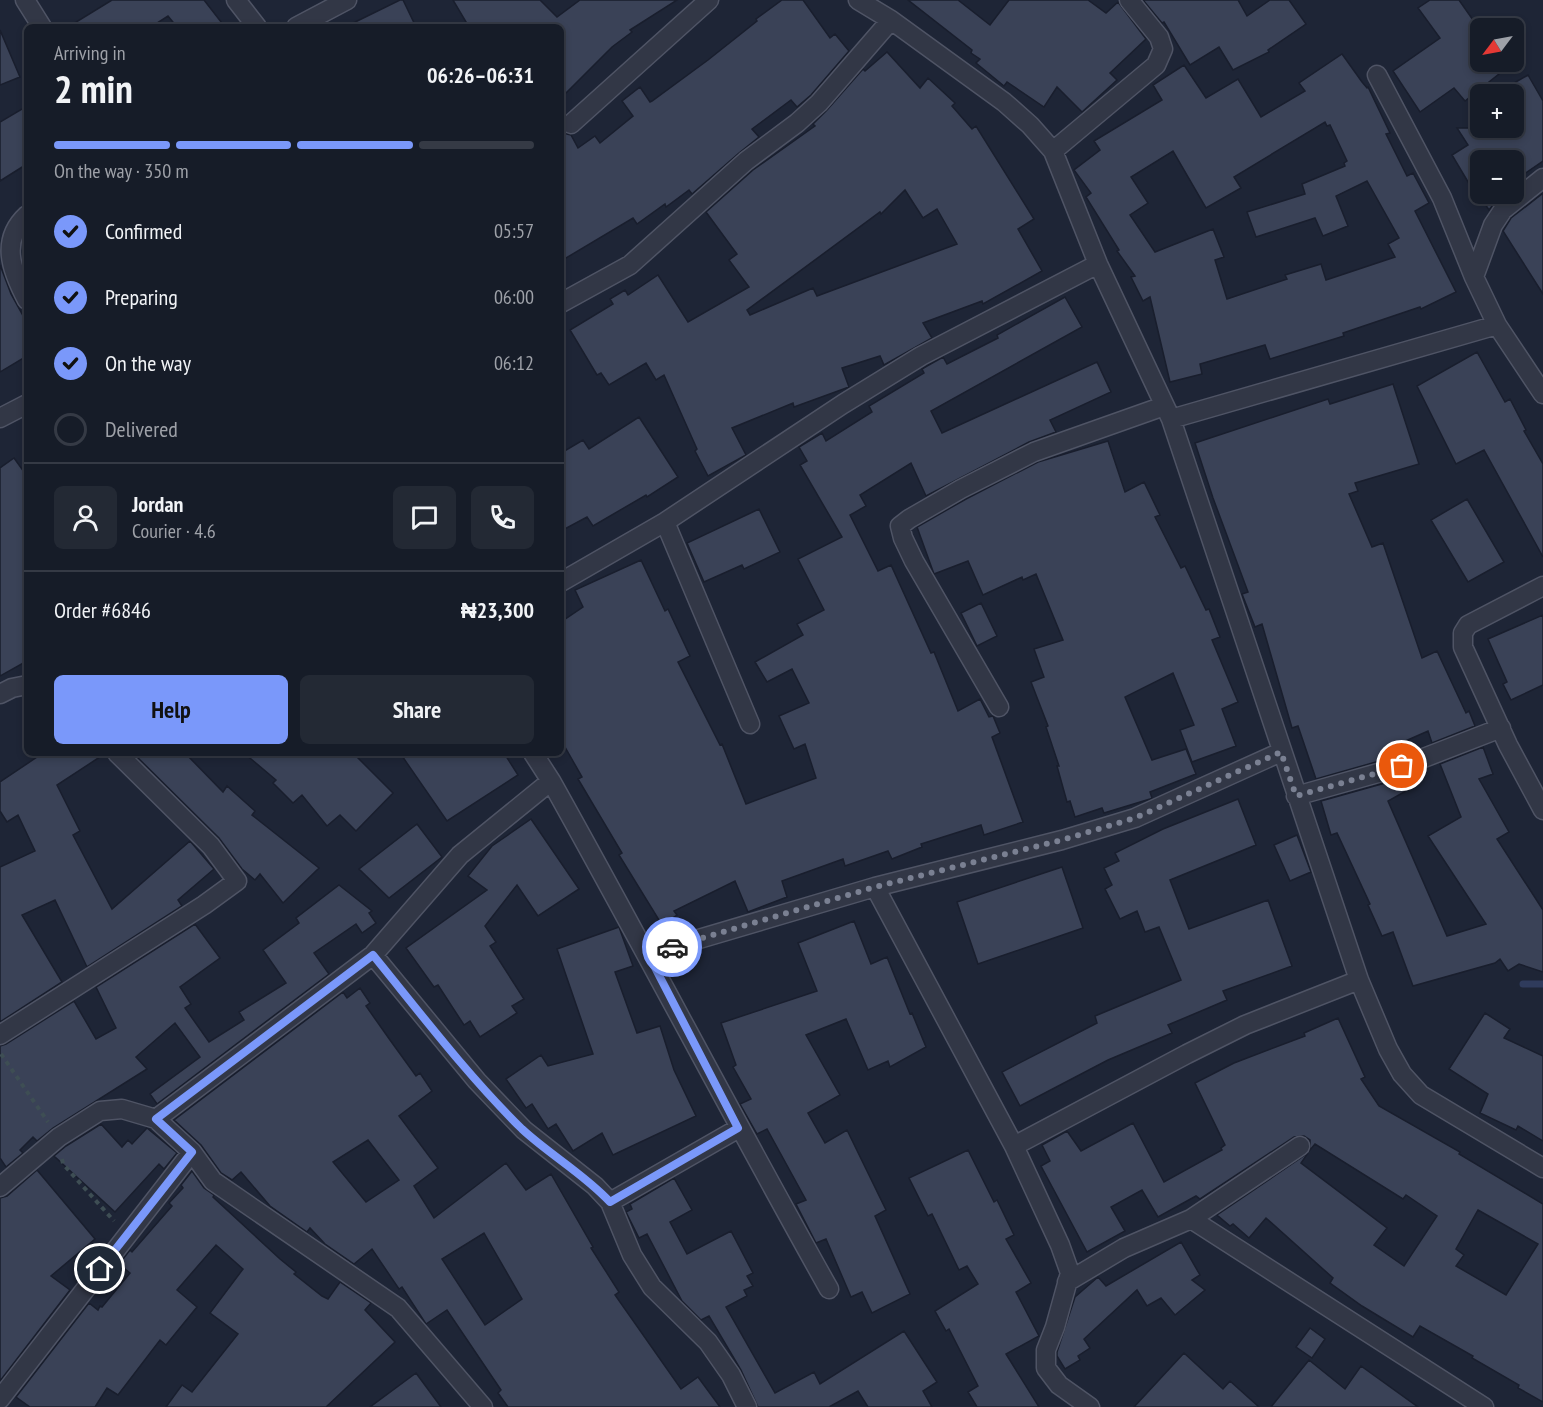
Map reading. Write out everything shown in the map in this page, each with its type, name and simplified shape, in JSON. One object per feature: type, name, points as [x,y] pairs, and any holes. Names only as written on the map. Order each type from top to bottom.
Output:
[{"type":"street","points":[[25,0],[40,24]]},
{"type":"street","points":[[236,0],[255,24]]},
{"type":"street","points":[[302,24],[347,0]]},
{"type":"street","points":[[571,124],[709,0]]},
{"type":"street","points":[[1053,151],[1156,65],[1163,49],[1159,37],[1129,0]]},
{"type":"street","points":[[868,3],[1004,102],[1030,125],[1053,151],[1098,264],[1167,412],[1359,980],[1388,1049],[1402,1074],[1421,1095],[1543,1168]]},
{"type":"street","points":[[564,301],[630,265],[746,161],[797,123],[819,103],[891,20]]},
{"type":"street","points":[[1377,75],[1442,198],[1474,277],[1497,325],[1542,391]]},
{"type":"street","points":[[1474,277],[1493,225],[1503,210],[1543,178]]},
{"type":"street","points":[[24,217],[17,222],[7,240],[9,266],[24,294]]},
{"type":"street","points":[[564,580],[665,522],[843,404],[921,356],[1098,264]]},
{"type":"street","points":[[999,707],[914,561],[900,526],[909,519],[961,489],[1034,452],[1167,412],[1497,325]]},
{"type":"street","points":[[0,417],[24,405]]},
{"type":"street","points":[[665,522],[750,724]]},
{"type":"street","points":[[1543,586],[1468,625],[1463,633],[1463,647],[1543,810]]},
{"type":"street","points":[[0,694],[24,686]]},
{"type":"street","points":[[1296,796],[1392,769],[1501,728]]},
{"type":"street","points":[[648,954],[875,887],[1062,840],[1135,818],[1281,752]]},
{"type":"street","points":[[0,1035],[204,905],[237,881],[211,846],[120,756]]},
{"type":"street","points":[[535,756],[648,954],[738,1128],[829,1289]]},
{"type":"street","points":[[156,1119],[373,955],[460,855],[551,781]]},
{"type":"street","points":[[875,887],[1014,1146],[1060,1245],[1070,1273],[1046,1350],[1047,1368],[1059,1385],[1090,1407]]},
{"type":"street","points":[[373,955],[477,1081],[524,1130],[595,1186],[610,1202],[632,1255],[652,1287],[708,1342],[730,1375],[747,1407]]},
{"type":"street","points":[[1014,1146],[1245,1025],[1359,980]]},
{"type":"street","points":[[0,1187],[59,1137],[100,1111],[122,1109],[156,1119],[192,1152],[213,1181],[398,1308],[483,1407]]},
{"type":"street","points":[[610,1202],[738,1128]]},
{"type":"street","points":[[1068,1282],[1124,1248],[1191,1219],[1300,1146]]},
{"type":"street","points":[[0,1399],[192,1152]]},
{"type":"street","points":[[1191,1219],[1484,1407]]},
{"type":"building","points":[[112,0],[204,0],[223,24],[175,24],[168,16],[156,24],[73,24]]},
{"type":"building","points":[[403,0],[415,24],[351,24]]},
{"type":"building","points":[[453,0],[540,0],[557,17],[580,0],[677,0],[630,30],[632,32],[612,47],[564,95],[564,24],[467,24]]},
{"type":"building","points":[[782,0],[803,0],[830,38],[835,34],[849,51],[811,95],[797,107],[791,100],[752,129],[759,137],[692,194],[689,190],[637,224],[633,218],[564,259],[564,132],[571,135],[578,148],[595,136],[600,143],[633,116],[622,101],[640,87],[650,102],[652,101],[708,60],[757,21],[756,19]]},
{"type":"building","points":[[908,0],[958,0],[990,25],[1009,0],[1088,0],[1106,13],[1118,2],[1146,39],[1110,73],[1117,80],[1082,112],[1057,87],[1044,107],[1007,82],[1004,86],[976,63],[980,59],[971,53],[972,50]]},
{"type":"building","points":[[1143,0],[1238,0],[1247,16],[1270,0],[1289,0],[1306,24],[1268,50],[1269,52],[1233,70],[1219,47],[1190,65],[1164,22],[1162,23]]},
{"type":"building","points":[[1430,0],[1459,0],[1472,18],[1470,72],[1501,72],[1486,84],[1470,84],[1470,97],[1465,101],[1454,88],[1420,112],[1393,71],[1440,38],[1418,8]]},
{"type":"building","points":[[0,30],[20,77],[0,85]]},
{"type":"building","points":[[887,52],[920,88],[928,78],[955,103],[952,106],[972,129],[976,126],[1034,219],[1018,229],[1042,271],[983,304],[982,301],[923,323],[932,338],[884,365],[880,356],[842,368],[849,387],[794,407],[793,403],[732,428],[746,455],[708,476],[695,451],[697,449],[664,375],[656,380],[646,363],[609,385],[601,373],[597,375],[570,330],[613,304],[610,299],[625,290],[628,295],[658,275],[688,322],[749,287],[729,260],[737,254],[706,212],[753,170],[815,126],[813,124],[863,69],[865,71]],"holes":[[[905,190],[923,218],[937,209],[957,244],[817,296],[813,288],[750,315],[747,310],[880,212],[881,214]]]},
{"type":"building","points":[[1342,54],[1368,87],[1390,133],[1386,134],[1407,176],[1413,173],[1429,203],[1415,211],[1456,292],[1421,309],[1420,307],[1343,333],[1344,336],[1270,359],[1265,345],[1200,364],[1202,374],[1170,382],[1150,297],[1143,301],[1131,277],[1135,276],[1117,251],[1119,250],[1086,197],[1091,193],[1074,170],[1100,150],[1094,141],[1162,100],[1153,85],[1184,65],[1206,98],[1238,79],[1261,117],[1305,91],[1299,83]],"holes":[[[1325,122],[1327,126],[1330,125],[1347,161],[1344,163],[1345,166],[1302,184],[1305,194],[1247,212],[1256,237],[1315,218],[1323,236],[1348,226],[1336,196],[1367,181],[1399,238],[1388,244],[1395,257],[1326,280],[1321,264],[1285,275],[1287,279],[1227,299],[1215,260],[1224,257],[1213,229],[1155,252],[1130,215],[1148,203],[1131,177],[1173,151],[1206,208],[1241,188],[1234,177]]]},
{"type":"building","points":[[1528,75],[1543,101],[1543,161],[1524,174],[1524,150],[1470,150],[1470,185],[1452,155],[1468,145],[1457,128],[1470,128],[1470,138],[1524,138],[1524,84],[1514,83]]},
{"type":"building","points":[[24,108],[24,166],[0,181],[0,122]]},
{"type":"building","points":[[1542,194],[1543,294],[1503,231],[1511,218]]},
{"type":"building","points":[[1485,204],[1494,204],[1489,210]]},
{"type":"building","points":[[0,265],[11,294],[24,318],[24,358],[0,372]]},
{"type":"building","points":[[1065,297],[1082,327],[931,411],[942,433],[1097,362],[1111,392],[1050,420],[1056,432],[1029,442],[926,496],[911,463],[860,495],[866,506],[850,515],[878,571],[891,565],[931,653],[934,652],[958,711],[980,699],[989,717],[993,716],[1000,733],[992,737],[1023,822],[984,835],[981,825],[921,844],[922,847],[892,859],[888,851],[845,866],[843,859],[782,881],[787,897],[748,912],[735,881],[674,911],[677,915],[662,925],[619,855],[622,853],[578,779],[582,777],[564,745],[564,620],[583,607],[575,590],[641,560],[665,611],[668,609],[690,656],[678,662],[720,745],[722,744],[746,804],[816,778],[805,744],[794,749],[779,716],[809,703],[792,669],[767,682],[755,662],[803,635],[797,624],[824,610],[798,559],[842,537],[800,465],[807,461],[799,447],[822,433],[826,441],[872,412],[869,406],[924,373],[922,369],[943,357],[947,364],[998,338],[997,335]]},
{"type":"building","points":[[1477,352],[1505,402],[1510,399],[1526,430],[1524,431],[1543,464],[1543,557],[1484,450],[1456,464],[1417,386]]},
{"type":"building","points":[[1393,384],[1419,464],[1355,483],[1358,491],[1349,494],[1372,547],[1383,543],[1422,658],[1437,651],[1466,713],[1469,711],[1475,726],[1432,743],[1428,731],[1394,746],[1397,756],[1316,779],[1298,726],[1292,728],[1262,624],[1255,627],[1242,594],[1248,592],[1195,443],[1328,399],[1330,404]]},
{"type":"building","points":[[639,417],[678,477],[647,497],[646,495],[593,526],[587,517],[564,529],[564,451],[583,440],[589,449]]},
{"type":"building","points":[[1108,441],[1125,492],[1144,482],[1160,515],[1155,517],[1181,568],[1185,566],[1206,610],[1209,609],[1220,637],[1212,640],[1238,702],[1222,709],[1236,746],[1192,762],[1180,730],[1194,725],[1173,673],[1125,697],[1152,760],[1186,749],[1196,774],[1150,792],[1152,798],[1150,799],[1104,813],[1102,808],[1075,817],[1070,801],[1067,802],[1057,766],[1059,766],[1046,727],[1048,726],[1031,682],[1044,677],[1034,649],[1063,640],[1036,574],[1023,580],[1022,577],[983,595],[968,561],[934,574],[917,527],[1038,462]]},
{"type":"building","points":[[14,458],[24,472],[24,663],[0,676],[0,468]]},
{"type":"building","points":[[1467,499],[1504,562],[1468,582],[1431,520]]},
{"type":"building","points":[[759,509],[780,552],[744,569],[742,565],[704,582],[687,543]]},
{"type":"building","points":[[981,603],[997,636],[977,646],[961,613]]},
{"type":"building","points":[[1543,615],[1543,685],[1511,700],[1503,684],[1507,682],[1488,639]]},
{"type":"building","points":[[1483,747],[1493,774],[1479,779],[1509,832],[1497,839],[1543,910],[1543,972],[1519,964],[1508,971],[1500,959],[1495,963],[1413,986],[1393,932],[1382,936],[1368,905],[1370,904],[1337,833],[1331,835],[1321,801],[1403,778],[1406,791],[1388,801],[1447,936],[1486,924],[1428,836],[1461,817],[1440,764]]},
{"type":"building","points":[[39,756],[101,756],[57,785],[80,831],[73,835],[112,909],[190,841],[214,869],[178,900],[182,906],[87,967],[55,900],[22,915],[62,982],[0,1022],[0,867],[35,851],[18,815],[7,822],[0,811],[0,782]]},
{"type":"building","points":[[136,756],[188,756],[223,792],[227,786],[255,811],[252,815],[319,868],[283,903],[260,874],[255,880],[242,869],[219,838]]},
{"type":"building","points":[[248,756],[356,756],[393,793],[356,831],[340,815],[327,826],[302,795],[293,803],[273,783],[276,780]]},
{"type":"building","points":[[402,756],[506,756],[518,775],[447,821]]},
{"type":"building","points":[[1238,799],[1256,845],[1170,880],[1189,929],[1268,900],[1292,966],[1223,991],[1227,1000],[1168,1025],[1172,1033],[1108,1060],[1020,1106],[1002,1072],[1097,1023],[1095,1016],[1181,980],[1159,927],[1145,932],[1137,911],[1120,919],[1105,889],[1112,885],[1104,868],[1119,861],[1115,853],[1163,829]]},
{"type":"building","points":[[531,819],[579,889],[538,916],[517,885],[485,926],[496,942],[490,946],[524,999],[512,1006],[517,1013],[480,1037],[470,1021],[464,1025],[438,985],[434,987],[406,948],[487,890],[468,876],[492,846]]},
{"type":"building","points":[[417,824],[442,857],[389,898],[359,869]]},
{"type":"building","points":[[1297,835],[1311,872],[1290,881],[1274,845]]},
{"type":"building","points":[[1062,867],[1083,928],[978,964],[957,902]]},
{"type":"building","points":[[339,885],[372,911],[369,913],[376,923],[362,933],[356,924],[314,953],[329,974],[157,1104],[150,1094],[200,1057],[175,1023],[136,1057],[147,1069],[53,1128],[37,1141],[33,1137],[20,1150],[23,1153],[6,1167],[0,1158],[0,1046],[74,1001],[96,1039],[116,1028],[96,987],[195,924],[220,958],[180,987],[191,1004],[185,1008],[209,1042],[244,1020],[239,1012],[286,983],[263,950],[299,923],[296,918]]},
{"type":"building","points":[[854,921],[871,964],[887,957],[926,1047],[890,1067],[888,1061],[868,1070],[846,1019],[806,1035],[840,1095],[808,1113],[825,1143],[847,1130],[886,1210],[875,1216],[910,1294],[872,1313],[862,1292],[851,1297],[826,1239],[816,1243],[796,1204],[806,1200],[767,1129],[757,1134],[740,1104],[751,1099],[733,1067],[736,1065],[721,1023],[817,991],[798,943]]},
{"type":"building","points":[[619,927],[633,966],[615,972],[637,1033],[660,1026],[674,1070],[696,1116],[613,1155],[602,1133],[573,1151],[556,1124],[548,1129],[532,1104],[526,1108],[506,1079],[541,1055],[548,1066],[593,1054],[557,949]]},
{"type":"building","points":[[360,988],[370,1003],[366,1006],[416,1076],[420,1073],[432,1091],[399,1116],[438,1168],[414,1186],[434,1218],[506,1163],[526,1190],[551,1174],[593,1247],[591,1248],[619,1292],[615,1295],[681,1389],[698,1377],[720,1407],[508,1407],[498,1393],[501,1390],[447,1310],[426,1324],[402,1287],[399,1289],[372,1249],[354,1264],[325,1244],[310,1228],[307,1232],[270,1206],[241,1172],[232,1180],[221,1173],[201,1145],[174,1120],[343,992],[347,998]],"holes":[[[368,1140],[399,1180],[366,1202],[333,1162]],[[484,1233],[522,1299],[485,1325],[442,1259]]]},
{"type":"building","points":[[1485,1013],[1510,1029],[1504,1038],[1543,1056],[1543,1141],[1518,1126],[1516,1130],[1480,1113],[1488,1094],[1449,1069]]},
{"type":"building","points":[[1338,1018],[1365,1077],[1361,1079],[1379,1106],[1460,1152],[1459,1154],[1543,1204],[1543,1402],[1518,1388],[1519,1385],[1472,1358],[1473,1356],[1420,1326],[1413,1337],[1362,1306],[1330,1283],[1333,1278],[1266,1218],[1249,1238],[1233,1224],[1230,1226],[1217,1215],[1308,1153],[1301,1163],[1387,1228],[1374,1245],[1404,1266],[1437,1216],[1406,1195],[1403,1199],[1315,1144],[1310,1150],[1310,1140],[1304,1136],[1294,1137],[1200,1199],[1196,1196],[1158,1217],[1142,1190],[1111,1207],[1125,1231],[1087,1252],[1041,1166],[1050,1161],[1042,1145],[1067,1131],[1081,1151],[1133,1123],[1164,1182],[1222,1150],[1221,1148],[1225,1145],[1195,1083],[1234,1063],[1305,1036],[1304,1033]],"holes":[[[1478,1210],[1538,1244],[1506,1295],[1456,1266],[1464,1255],[1456,1249]]]},
{"type":"building","points":[[101,1124],[122,1147],[128,1140],[132,1144],[147,1128],[177,1153],[164,1169],[159,1164],[115,1212],[54,1156]]},
{"type":"building","points":[[968,1150],[994,1202],[997,1200],[1014,1235],[1006,1239],[1031,1283],[1016,1292],[1039,1336],[1006,1354],[1039,1407],[977,1407],[968,1392],[978,1386],[949,1329],[946,1331],[935,1311],[978,1284],[967,1266],[959,1270],[932,1214],[928,1216],[909,1178]]},
{"type":"building","points":[[37,1170],[95,1239],[51,1276],[70,1290],[0,1381],[0,1198],[7,1196]]},
{"type":"building","points":[[192,1171],[204,1188],[214,1195],[213,1197],[296,1272],[294,1274],[322,1296],[328,1299],[340,1282],[371,1303],[365,1310],[395,1342],[326,1407],[166,1407],[182,1385],[192,1392],[238,1334],[210,1313],[243,1269],[216,1245],[177,1290],[197,1307],[166,1345],[160,1340],[118,1395],[107,1388],[95,1407],[30,1407],[16,1397],[89,1303],[98,1310],[130,1273],[119,1264],[172,1206],[169,1203],[183,1188],[181,1185]]},
{"type":"building","points":[[674,1178],[692,1210],[670,1222],[687,1254],[731,1231],[753,1273],[747,1276],[753,1286],[744,1290],[747,1296],[726,1307],[775,1393],[814,1372],[820,1384],[904,1331],[937,1382],[923,1391],[932,1407],[868,1407],[858,1391],[829,1407],[758,1407],[741,1370],[709,1316],[701,1320],[682,1301],[647,1234],[639,1238],[626,1212],[632,1209],[630,1204]]},
{"type":"building","points":[[1181,1242],[1200,1275],[1192,1280],[1205,1290],[1175,1315],[1161,1298],[1147,1306],[1137,1290],[1084,1339],[1090,1348],[1078,1356],[1080,1360],[1065,1369],[1057,1352],[1075,1297],[1098,1277],[1106,1286]]},
{"type":"building","points":[[1310,1328],[1325,1339],[1312,1358],[1296,1347]]},
{"type":"building","points":[[1184,1353],[1223,1389],[1230,1381],[1259,1407],[1134,1407]]},
{"type":"building","points":[[1309,1360],[1345,1389],[1361,1366],[1418,1407],[1271,1407]]},
{"type":"building","points":[[416,1373],[441,1407],[370,1407]]},
{"type":"waterway","points":[[1523,984],[1543,984]]},
{"type":"way so far","points":[[672,947],[875,887],[1062,840],[1135,818],[1281,752],[1296,796],[1402,766]]},
{"type":"route","points":[[100,1269],[192,1152],[156,1119],[373,955],[477,1081],[524,1130],[595,1186],[610,1202],[738,1128],[648,954],[672,947]]}]
